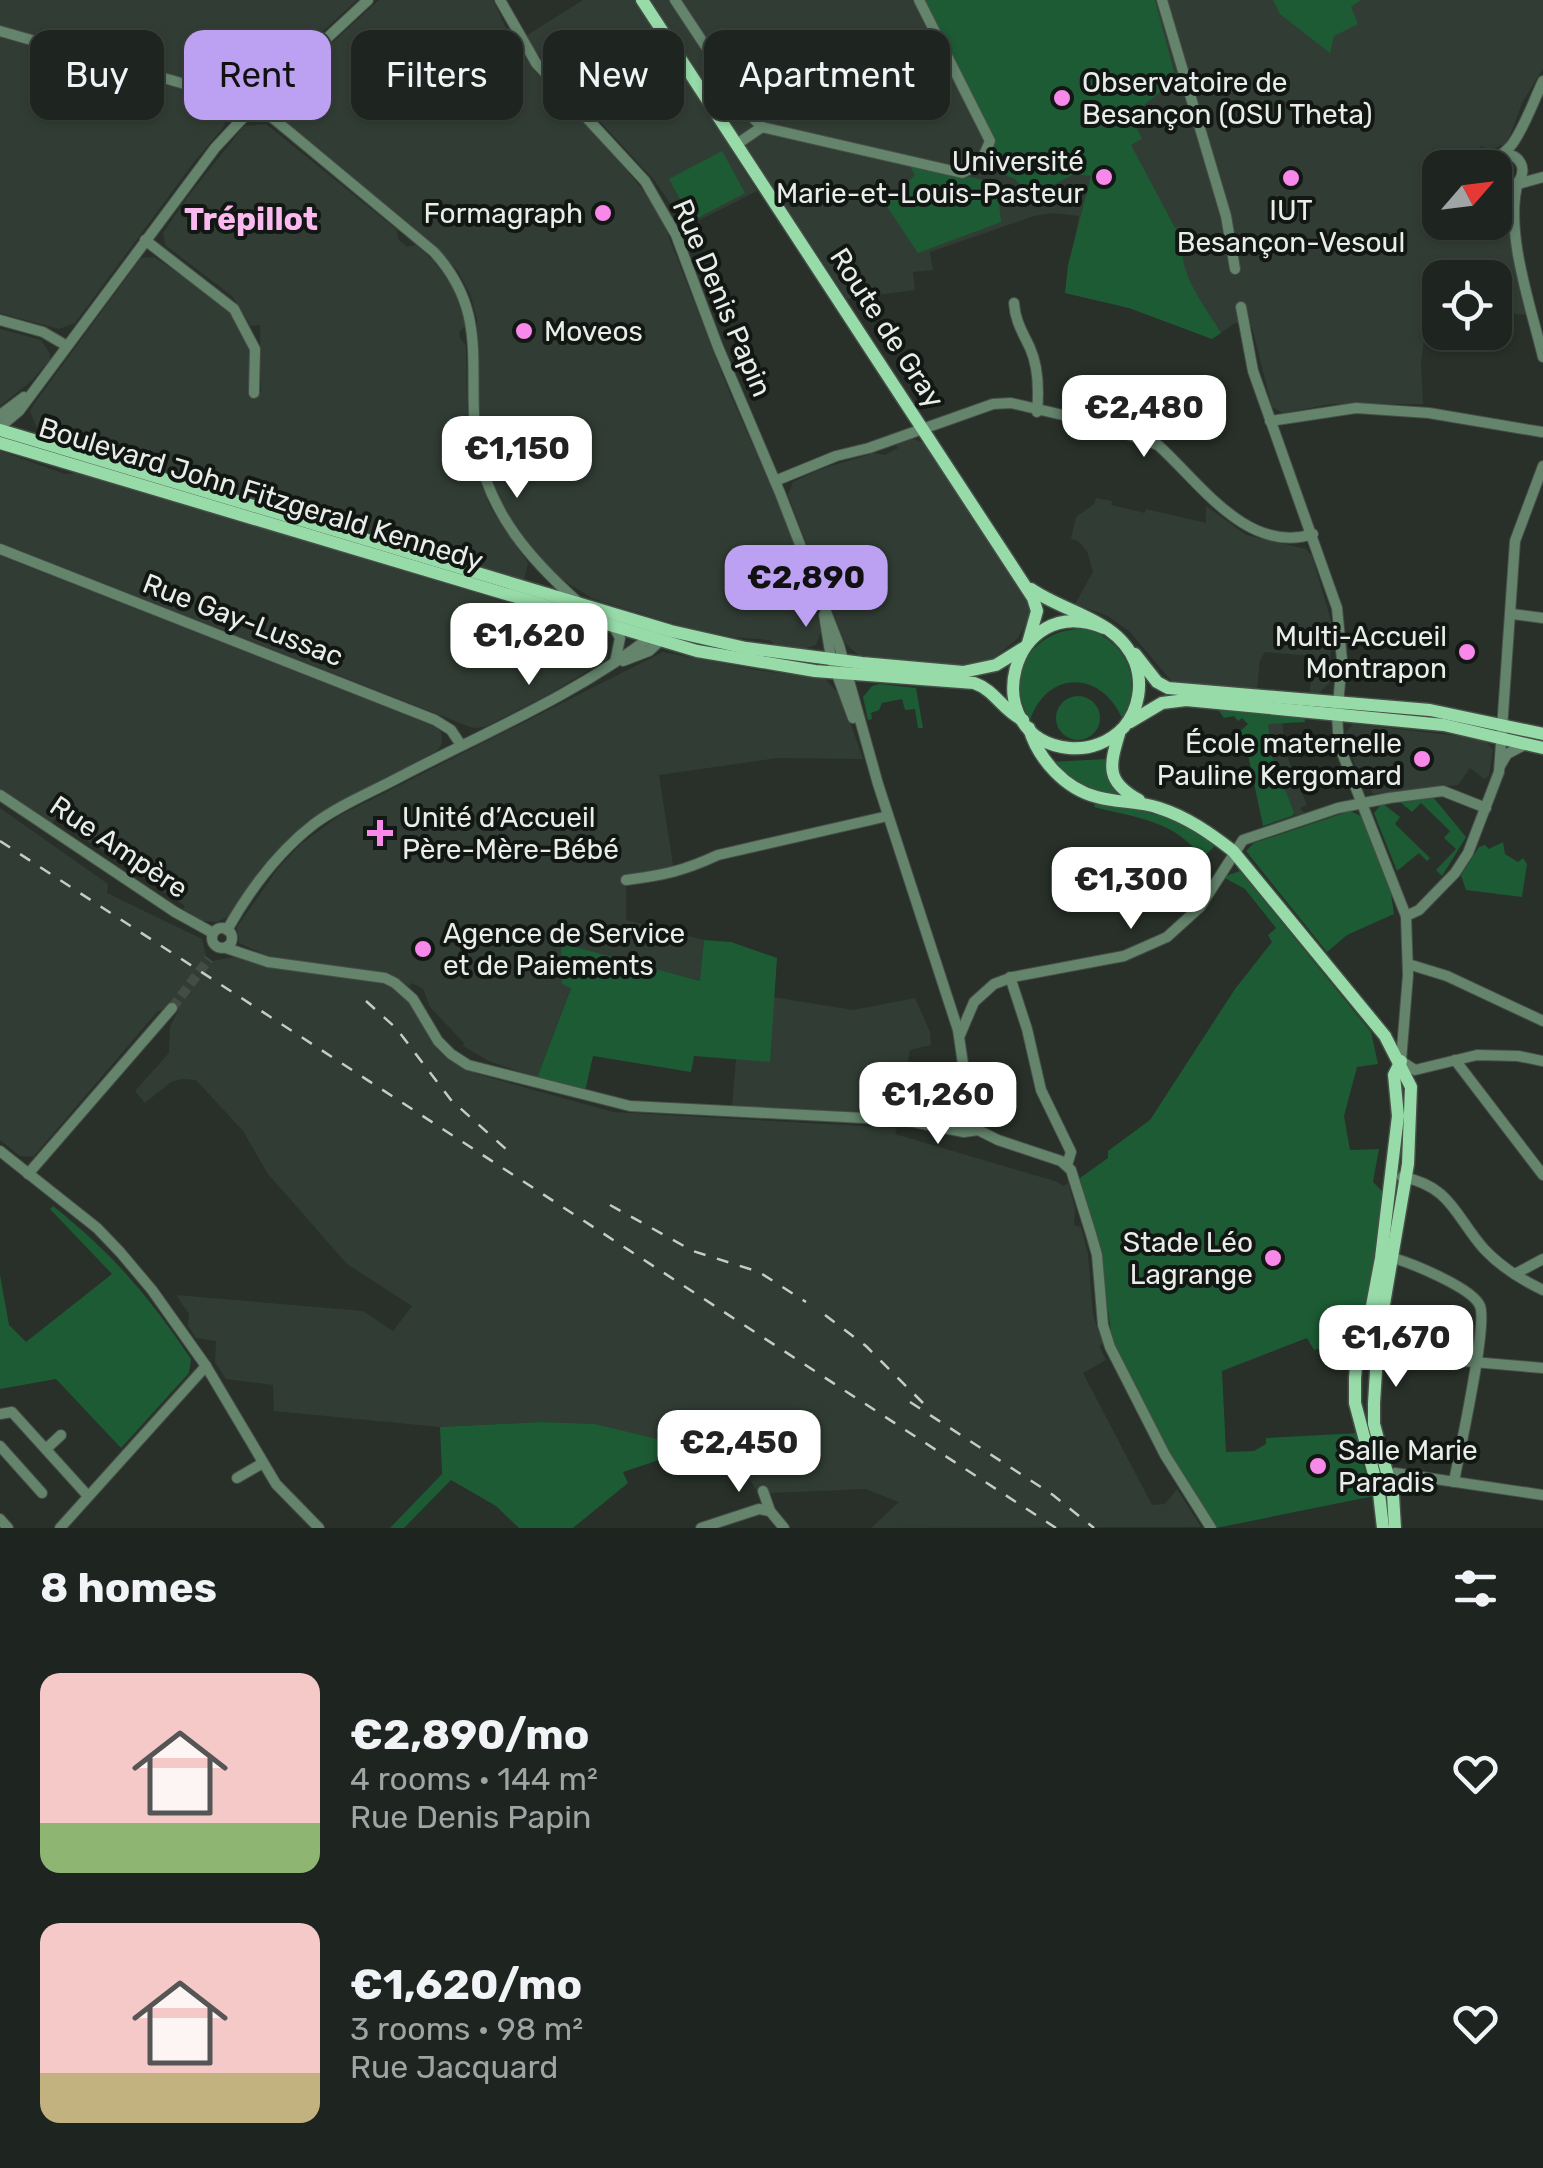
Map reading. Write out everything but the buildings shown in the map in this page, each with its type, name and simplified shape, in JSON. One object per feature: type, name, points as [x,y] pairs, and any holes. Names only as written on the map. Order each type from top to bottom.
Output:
[{"type":"main road","name":"Route de Gray","points":[[642,0],[929,427],[1023,583],[1037,611],[1026,645]]},
{"type":"main road","name":"Boulevard John Fitzgerald Kennedy","points":[[0,428],[579,602],[658,636]]},
{"type":"main road","name":"Boulevard John Fitzgerald Kennedy","points":[[0,442],[614,627],[840,666],[974,682],[987,688],[1026,724]]},
{"type":"main road","name":"Route de Gray","points":[[1023,583],[1051,602],[1104,628]]},
{"type":"main road","points":[[1146,804],[1098,798],[1077,790],[1034,746],[1016,707],[1012,686],[1015,665],[1026,645],[1044,630],[1063,622],[1084,622],[1104,628],[1126,646],[1157,682],[1168,688],[1444,725],[1543,734]]},
{"type":"main road","name":"Boulevard John Fitzgerald Kennedy","points":[[840,666],[963,672],[996,665],[1026,645]]},
{"type":"main road","points":[[1126,646],[1137,667],[1139,690],[1133,713],[1122,729],[1112,757],[1113,775],[1122,790],[1189,821],[1234,851],[1386,1036],[1401,1062],[1394,1075],[1398,1176],[1393,1258],[1378,1354],[1374,1424],[1395,1528]]},
{"type":"main road","points":[[1026,724],[1049,743],[1074,749],[1098,744],[1162,703],[1180,700],[1338,709]]},
{"type":"main road","points":[[1502,730],[1526,744],[1543,748]]},
{"type":"main road","points":[[1383,1528],[1379,1493],[1355,1403],[1357,1356],[1398,1176]]},
{"type":"street","points":[[331,34],[368,0]]},
{"type":"street","name":"Rue Denis Papin","points":[[500,0],[536,63],[645,181],[676,235],[820,594],[960,1035],[970,1112],[978,1130]]},
{"type":"street","points":[[675,0],[760,125],[957,172],[973,170],[989,151],[988,134],[919,0]]},
{"type":"street","points":[[1162,0],[1226,216],[1236,269]]},
{"type":"street","points":[[0,31],[184,85]]},
{"type":"street","points":[[1508,150],[1543,81]]},
{"type":"street","points":[[0,428],[19,411],[215,148],[241,120]]},
{"type":"street","points":[[275,120],[434,252],[448,268],[468,308],[473,329],[478,452],[498,508],[520,544],[579,602]]},
{"type":"street","points":[[737,140],[760,125]]},
{"type":"street","points":[[1522,128],[1513,208],[1543,357]]},
{"type":"street","points":[[1512,158],[1543,177]]},
{"type":"street","points":[[1512,184],[1543,177]]},
{"type":"street","points":[[145,240],[234,309],[256,349],[254,393]]},
{"type":"street","points":[[1014,303],[1038,374],[1038,412]]},
{"type":"street","points":[[1241,307],[1253,371],[1337,608],[1342,660],[1339,745],[1406,916],[1408,964],[1401,1062],[1415,1070],[1498,1054],[1543,1061]]},
{"type":"street","points":[[0,320],[43,332],[67,346]]},
{"type":"street","points":[[0,415],[30,395]]},
{"type":"street","points":[[775,481],[836,456],[994,404],[1011,403],[1093,422],[1158,445],[1232,517],[1252,529],[1293,540],[1313,534]]},
{"type":"street","points":[[1270,420],[1356,408],[1428,413],[1543,433]]},
{"type":"street","points":[[19,411],[31,440]]},
{"type":"street","points":[[1500,767],[1515,541],[1543,466]]},
{"type":"street","name":"Rue Gay-Lussac","points":[[0,549],[435,720],[452,730],[461,745]]},
{"type":"street","points":[[1512,614],[1543,618]]},
{"type":"street","points":[[614,627],[620,638],[615,663]]},
{"type":"street","points":[[209,959],[286,848],[314,825],[615,663],[631,660],[658,636]]},
{"type":"street","points":[[1406,916],[1419,910],[1455,873],[1468,853],[1500,767],[1508,754],[1526,744]]},
{"type":"street","points":[[960,1035],[982,992],[1010,978],[1124,956],[1167,938],[1200,907],[1234,851],[1249,837],[1362,803],[1443,791],[1486,808]]},
{"type":"street","name":"Rue Ampère","points":[[0,795],[175,912],[214,934],[221,928],[225,941]]},
{"type":"street","points":[[626,880],[672,874],[704,864],[718,854],[888,816]]},
{"type":"street","points":[[225,941],[244,956],[385,978],[413,998],[438,1041],[468,1065],[630,1106],[903,1120],[964,1132],[978,1130],[1067,1165],[1076,1182],[1097,1255],[1102,1325],[1110,1347],[1165,1456],[1211,1528]]},
{"type":"street","points":[[1408,964],[1448,976],[1543,1021]]},
{"type":"street","points":[[1010,978],[1040,1090],[1071,1152],[1067,1165]]},
{"type":"street","points":[[28,1174],[172,1008]]},
{"type":"street","points":[[1454,1060],[1543,1176]]},
{"type":"street","points":[[0,1152],[96,1228],[120,1252],[206,1366],[276,1484],[319,1528]]},
{"type":"street","points":[[1398,1176],[1443,1193],[1482,1246],[1515,1274],[1543,1290]]},
{"type":"street","points":[[1393,1258],[1425,1269],[1478,1301],[1482,1316],[1454,1482]]},
{"type":"street","points":[[1515,1274],[1543,1258]]},
{"type":"street","points":[[1357,1356],[1378,1354],[1543,1368]]},
{"type":"street","points":[[60,1528],[206,1366]]},
{"type":"street","points":[[0,1414],[12,1412],[88,1496]]},
{"type":"street","points":[[46,1449],[61,1435]]},
{"type":"street","points":[[0,1446],[42,1493]]},
{"type":"street","points":[[237,1478],[263,1463]]},
{"type":"street","points":[[1387,1475],[1395,1473],[1543,1495]]},
{"type":"street","points":[[763,1492],[770,1511],[784,1528]]},
{"type":"street","points":[[701,1528],[759,1509],[770,1511]]},
{"type":"street","points":[[0,1519],[8,1528]]},
{"type":"shaded area","points":[[0,0],[357,0],[324,30],[184,30],[184,79],[164,73],[164,30],[30,30],[30,35],[0,26]]},
{"type":"shaded area","points":[[379,0],[493,0],[507,30],[351,30],[351,120],[523,120],[523,54],[543,79],[543,120],[581,120],[616,157],[658,209],[728,389],[789,528],[821,632],[816,645],[804,649],[776,645],[769,640],[733,637],[593,599],[557,576],[518,531],[497,493],[484,451],[479,419],[477,319],[458,271],[432,243],[282,120],[331,120],[331,44]]},
{"type":"shaded area","points":[[583,0],[636,0],[655,30],[543,30],[543,60],[526,36]]},
{"type":"shaded area","name":"Université Marie-et-Louis-Pasteur","points":[[649,0],[1543,0],[1543,69],[1523,101],[1507,143],[1490,150],[1482,146],[1475,150],[1422,150],[1422,240],[1512,240],[1526,315],[1512,314],[1512,260],[1422,260],[1423,404],[1331,404],[1283,413],[1272,407],[1252,327],[1235,323],[1212,339],[1129,308],[1065,293],[1079,216],[1034,216],[930,252],[933,270],[913,272],[915,290],[847,299],[728,120],[950,120],[950,30],[704,30],[704,83],[684,53],[684,30],[669,30]]},
{"type":"shaded area","points":[[0,37],[30,46],[30,120],[164,120],[164,84],[184,90],[184,120],[224,120],[225,125],[75,323],[59,329],[0,313]]},
{"type":"shaded area","points":[[684,76],[704,107],[704,120],[712,120],[757,191],[686,227],[655,181],[599,120],[684,120]]},
{"type":"shaded area","points":[[266,124],[397,230],[398,239],[407,247],[416,245],[453,287],[466,326],[459,332],[466,346],[467,404],[475,464],[490,507],[528,563],[524,580],[345,529],[341,523],[305,512],[298,514],[247,499],[228,487],[224,492],[134,465],[106,450],[39,433],[30,411],[141,258],[154,257],[214,297],[232,315],[250,354],[251,392],[261,392],[260,325],[251,326],[232,296],[165,245],[163,233],[244,126]]},
{"type":"shaded area","points":[[0,329],[41,340],[50,360],[0,406]]},
{"type":"shaded area","points":[[913,439],[924,443],[1030,607],[1029,618],[1018,638],[993,659],[981,663],[963,666],[858,655],[845,643],[788,495],[793,482],[818,470],[874,453],[885,455],[898,448],[896,445]]},
{"type":"shaded area","points":[[0,451],[65,474],[76,473],[605,632],[608,659],[485,727],[473,728],[0,543]]},
{"type":"shaded area","points":[[1096,498],[1145,513],[1146,509],[1206,523],[1206,506],[1246,535],[1306,549],[1312,556],[1332,624],[1329,683],[1317,695],[1310,694],[1311,656],[1265,652],[1260,660],[1257,690],[1173,683],[1130,632],[1108,616],[1075,604],[1093,572],[1087,551],[1071,539],[1076,517]]},
{"type":"shaded area","points":[[0,556],[435,726],[441,732],[442,743],[437,751],[312,818],[270,858],[228,917],[217,922],[202,921],[54,818],[53,825],[0,790]]},
{"type":"shaded area","points":[[663,652],[825,679],[841,696],[863,759],[778,758],[659,775],[674,871],[626,876],[626,920],[704,940],[701,981],[562,944],[571,987],[537,1078],[489,1061],[463,1046],[430,1007],[423,989],[412,983],[409,986],[388,975],[270,957],[239,943],[237,927],[279,867],[301,844],[339,816]]},
{"type":"shaded area","points":[[1282,721],[1286,754],[1307,805],[1300,808],[1304,813],[1292,816],[1294,812],[1272,756],[1267,723]]},
{"type":"shaded area","name":"École maternelle Pauline Kergomard","points":[[1353,724],[1484,739],[1493,750],[1489,776],[1484,779],[1470,768],[1458,785],[1373,794],[1369,786],[1364,788],[1344,735]]},
{"type":"shaded area","points":[[0,808],[108,884],[107,893],[202,939],[206,956],[212,961],[234,957],[377,979],[390,985],[412,1004],[445,1055],[477,1074],[613,1112],[897,1128],[895,1134],[1063,1186],[1068,1183],[1075,1208],[1074,1225],[1081,1227],[1088,1254],[1093,1315],[1106,1360],[1083,1373],[1152,1505],[1165,1504],[1177,1489],[1201,1527],[871,1528],[899,1502],[865,1489],[758,1493],[737,1459],[595,1424],[541,1422],[440,1427],[274,1411],[273,1385],[226,1379],[215,1362],[216,1341],[196,1338],[188,1326],[189,1314],[176,1295],[363,1311],[393,1331],[412,1306],[347,1264],[268,1174],[243,1131],[196,1080],[171,1082],[145,1103],[135,1091],[169,1053],[170,1027],[178,1011],[171,1005],[157,1012],[33,1157],[20,1156],[0,1140]]},
{"type":"shaded area","points":[[773,997],[853,1010],[915,998],[930,1032],[931,1045],[910,1050],[898,1113],[732,1107],[736,1059],[770,1061]]},
{"type":"green space","name":"Observatoire de Besançon (OSU Theta)","points":[[920,0],[1155,0],[1176,79],[1131,116],[1142,139],[1131,145],[1175,228],[1180,227],[1189,278],[1221,333],[1212,339],[1129,308],[1065,293],[1068,265],[1091,176],[1074,174],[1042,191],[985,167],[994,153],[994,142],[950,58],[950,30],[936,30]]},
{"type":"green space","points":[[1273,0],[1361,0],[1351,7],[1358,24],[1334,36],[1330,53],[1280,14]]},
{"type":"green space","points":[[722,151],[745,193],[692,221],[669,179]]},
{"type":"green space","points":[[908,163],[997,183],[1001,222],[918,253],[882,199],[909,189],[906,184],[915,175]]},
{"type":"green space","points":[[1085,629],[1112,642],[1128,664],[1131,690],[1122,718],[1101,691],[1075,682],[1049,692],[1030,720],[1020,687],[1028,657],[1051,636]]},
{"type":"green space","points":[[872,686],[916,688],[923,728],[918,728],[915,709],[905,710],[902,699],[882,703],[868,720],[863,697]]},
{"type":"green space","points":[[1078,696],[1094,702],[1100,718],[1094,734],[1078,740],[1062,734],[1056,718],[1062,702]]},
{"type":"green space","points":[[1217,708],[1304,716],[1305,722],[1268,724],[1272,756],[1294,812],[1292,816],[1263,826],[1246,745],[1237,734],[1248,724],[1234,716],[1224,718]]},
{"type":"green space","points":[[1106,759],[1117,795],[1087,787],[1050,762]]},
{"type":"green space","points":[[1433,797],[1466,837],[1442,876],[1436,870],[1456,849],[1444,838],[1450,831],[1421,803],[1412,812],[1399,801]]},
{"type":"green space","points":[[1095,803],[1143,811],[1177,822],[1205,837],[1214,847],[1202,858],[1167,828],[1094,807]]},
{"type":"green space","points":[[1382,803],[1400,817],[1395,824],[1430,858],[1427,861],[1419,853],[1397,871],[1374,813]]},
{"type":"green space","points":[[1350,811],[1361,816],[1390,887],[1394,914],[1347,935],[1327,952],[1246,851],[1254,843]]},
{"type":"green space","points":[[1503,842],[1505,854],[1518,862],[1523,858],[1527,864],[1522,897],[1466,890],[1461,875],[1479,847],[1485,845],[1489,849]]},
{"type":"green space","points":[[1240,871],[1371,1032],[1378,1064],[1357,1067],[1344,1116],[1350,1150],[1379,1149],[1373,1182],[1384,1193],[1367,1305],[1355,1313],[1335,1345],[1314,1350],[1307,1338],[1222,1371],[1226,1452],[1254,1451],[1266,1444],[1266,1438],[1359,1433],[1359,1453],[1374,1496],[1216,1528],[1160,1437],[1112,1338],[1098,1243],[1080,1178],[1150,1120],[1235,989],[1272,942],[1268,935],[1276,928],[1245,889],[1223,877]]},
{"type":"green space","points":[[704,940],[731,942],[777,958],[770,1062],[694,1056],[691,1072],[593,1056],[585,1091],[537,1078],[571,988],[562,984],[561,943],[700,981]]},
{"type":"green space","points":[[53,1206],[128,1276],[191,1359],[189,1373],[121,1448],[56,1379],[0,1389],[0,1275],[9,1325],[26,1342],[112,1274],[50,1209]]},
{"type":"green space","points":[[541,1422],[595,1424],[695,1448],[623,1472],[628,1483],[573,1528],[519,1528],[496,1506],[451,1480],[404,1528],[390,1528],[442,1474],[440,1427]]},
{"type":"tunnel","points":[[172,1008],[209,959]]},
{"type":"railway","points":[[0,841],[1056,1528]]},
{"type":"railway","points":[[366,1001],[396,1028],[451,1100],[507,1150]]},
{"type":"railway","points":[[610,1205],[693,1251],[759,1272],[806,1302]]},
{"type":"railway","points":[[825,1315],[866,1346],[928,1408]]},
{"type":"railway","points":[[910,1402],[1053,1495],[1094,1528]]},
{"type":"place","name":"Observatoire de Besançon (OSU Theta)","points":[[1062,98]]},
{"type":"place","name":"Université Marie-et-Louis-Pasteur","points":[[1104,177]]},
{"type":"place","name":"IUT Besançon-Vesoul","points":[[1291,178]]},
{"type":"place","name":"Formagraph","points":[[603,213]]},
{"type":"place","name":"Moveos","points":[[524,331]]},
{"type":"place","name":"Multi-Accueil Montrapon","points":[[1467,652]]},
{"type":"place","name":"École maternelle Pauline Kergomard","points":[[1422,759]]},
{"type":"place","name":"Unité d’Accueil Père-Mère-Bébé","points":[[380,833]]},
{"type":"place","name":"Agence de Service et de Paiements","points":[[423,949]]},
{"type":"place","name":"Stade Léo Lagrange","points":[[1273,1258]]},
{"type":"place","name":"Salle Marie Paradis","points":[[1318,1466]]},
{"type":"district","name":"Trépillot","points":[[251,219]]}]
